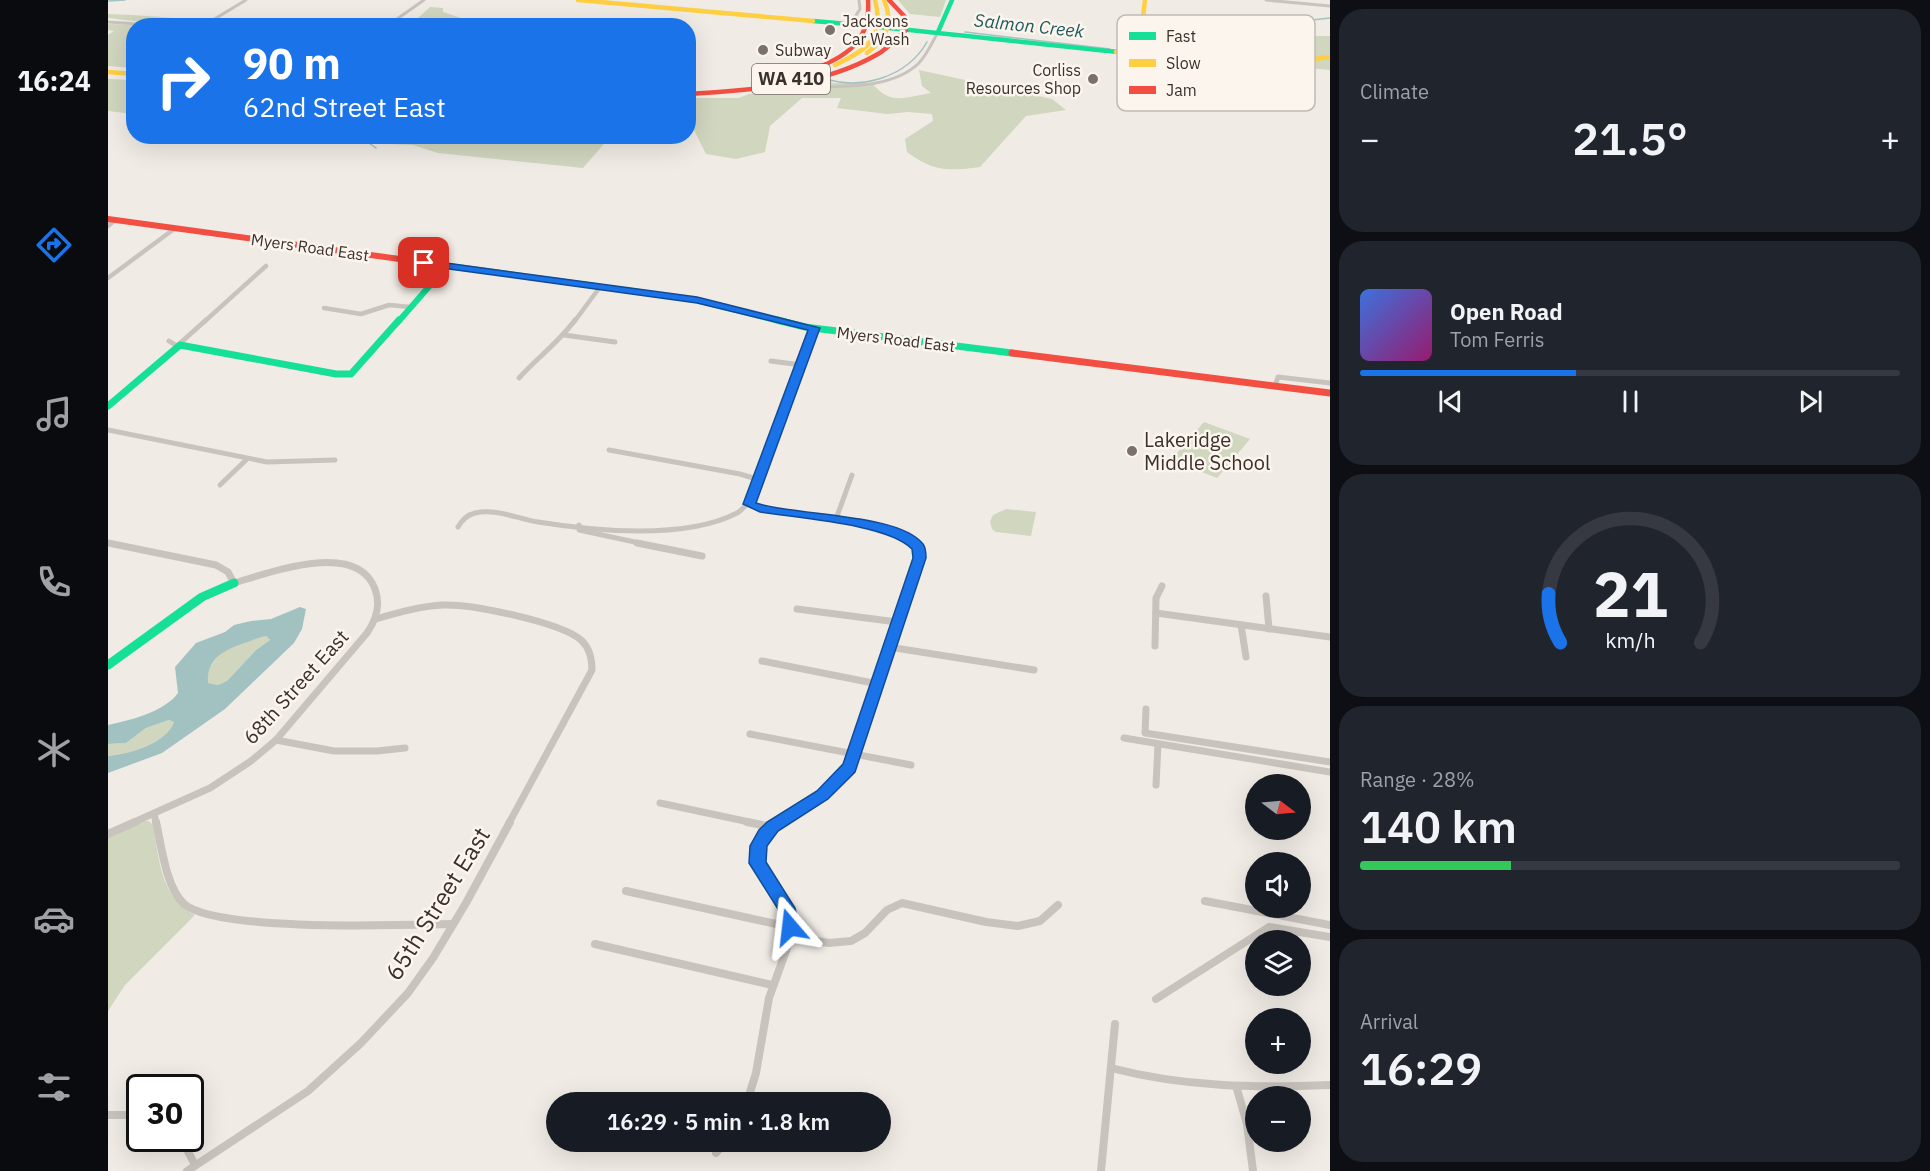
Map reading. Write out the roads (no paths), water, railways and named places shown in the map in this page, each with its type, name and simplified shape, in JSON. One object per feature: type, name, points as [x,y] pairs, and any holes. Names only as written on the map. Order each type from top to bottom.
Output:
[{"type":"main road","points":[[578,0],[938,32],[1117,53]]},
{"type":"main road","points":[[696,92],[757,84],[819,68],[851,51],[867,27],[872,14],[868,0]]},
{"type":"main road","points":[[875,0],[886,28]]},
{"type":"main road","points":[[884,0],[890,12],[886,28]]},
{"type":"main road","points":[[809,77],[838,70],[875,56],[906,30],[908,19],[889,0]]},
{"type":"main road","points":[[938,32],[952,0]]},
{"type":"main road","points":[[1143,15],[1145,0]]},
{"type":"main road","name":"WA 410","points":[[696,92],[749,89],[809,77],[864,55],[879,44],[886,28]]},
{"type":"main road","name":"WA 410","points":[[696,92],[764,84],[818,72],[856,53],[886,28]]},
{"type":"main road","points":[[1315,59],[1330,57]]},
{"type":"main road","points":[[108,74],[126,75]]},
{"type":"main road","name":"Myers Road East","points":[[110,222],[720,304],[782,322],[814,328],[1276,382],[1330,393]]},
{"type":"main road","points":[[108,405],[173,344],[348,374],[356,369],[447,266]]},
{"type":"main road","points":[[108,665],[202,597],[234,583]]},
{"type":"street","points":[[216,18],[246,0]]},
{"type":"street","points":[[398,18],[424,0]]},
{"type":"street","points":[[850,25],[860,9],[859,0]]},
{"type":"street","points":[[1266,0],[1330,6]]},
{"type":"street","points":[[108,21],[126,23]]},
{"type":"street","points":[[820,87],[866,83],[907,71],[925,56],[938,32]]},
{"type":"street","points":[[108,278],[174,229]]},
{"type":"street","points":[[173,344],[266,266]]},
{"type":"street","points":[[519,378],[541,354],[564,335],[600,287]]},
{"type":"street","points":[[324,308],[364,314],[389,306],[411,307]]},
{"type":"street","points":[[458,526],[464,518],[473,513],[484,513],[545,523],[632,530],[681,529],[719,520],[749,504],[760,480],[814,328]]},
{"type":"street","points":[[564,335],[615,342]]},
{"type":"street","points":[[771,361],[801,365]]},
{"type":"street","points":[[1276,382],[1330,383]]},
{"type":"street","points":[[108,430],[246,459],[283,463],[335,460]]},
{"type":"street","points":[[609,450],[740,474],[760,480]]},
{"type":"street","points":[[220,485],[246,459]]},
{"type":"street","points":[[836,519],[852,475]]},
{"type":"street","points":[[749,504],[760,508],[882,528],[904,536],[916,544],[919,558],[856,754],[846,773],[817,800],[772,827],[761,841],[757,858],[764,874],[787,908],[790,938],[772,985],[756,1073],[750,1092]]},
{"type":"street","points":[[579,525],[579,530],[592,534],[702,556]]},
{"type":"street","points":[[108,543],[216,565],[228,572],[234,583],[316,562],[347,565],[362,572],[373,585],[378,599],[375,619]]},
{"type":"street","points":[[1155,646],[1156,598],[1162,586]]},
{"type":"street","points":[[1266,596],[1269,629]]},
{"type":"street","name":"65th Street East","points":[[191,1168],[285,1108],[354,1050],[408,993],[433,958],[453,924],[590,677],[592,663],[588,648],[579,638],[561,629],[454,605],[420,607],[375,619]]},
{"type":"street","points":[[796,609],[897,622]]},
{"type":"street","points":[[1156,613],[1330,637]]},
{"type":"street","name":"68th Street East","points":[[108,834],[222,781],[251,761],[276,740],[375,619]]},
{"type":"street","points":[[1241,625],[1246,657]]},
{"type":"street","points":[[890,646],[1034,670],[890,646]]},
{"type":"street","points":[[762,661],[878,684]]},
{"type":"street","points":[[1146,709],[1145,733],[1330,762]]},
{"type":"street","points":[[750,734],[911,765]]},
{"type":"street","points":[[1124,738],[1330,772]]},
{"type":"street","points":[[276,740],[334,751],[377,752],[405,748]]},
{"type":"street","points":[[1156,785],[1158,745]]},
{"type":"street","points":[[660,803],[772,827]]},
{"type":"street","points":[[154,814],[176,893],[189,909],[198,913],[248,922],[453,924]]},
{"type":"street","points":[[626,891],[790,927]]},
{"type":"street","points":[[1204,901],[1330,925]]},
{"type":"street","points":[[790,938],[825,942],[850,941],[861,936],[890,906],[902,903],[1012,925],[1032,924],[1048,917],[1058,905]]},
{"type":"street","points":[[1156,999],[1269,927],[1330,937]]},
{"type":"street","points":[[595,944],[772,985]]},
{"type":"street","points":[[1101,1171],[1115,1023]]},
{"type":"street","points":[[1111,1068],[1177,1084],[1237,1089],[1330,1085]]},
{"type":"street","points":[[1237,1089],[1247,1124],[1254,1171]]},
{"type":"street","points":[[108,1115],[126,1115]]},
{"type":"street","points":[[186,1152],[191,1168]]},
{"type":"water","points":[[300,607],[306,609],[302,629],[294,643],[225,709],[162,753],[108,773],[108,756],[126,753],[155,742],[170,730],[174,722],[169,720],[146,728],[126,743],[108,744],[108,725],[146,714],[172,700],[178,693],[175,667],[196,643],[225,632],[234,625],[271,619]],"holes":[[[263,636],[270,640],[256,650],[227,681],[218,685],[208,683],[210,667],[219,655]]]},
{"type":"waterway","points":[[108,1],[125,0]]},
{"type":"waterway","name":"Salmon Creek","points":[[1315,20],[1330,18]]},
{"type":"waterway","name":"Salmon Creek","points":[[965,32],[1110,49]]},
{"type":"waterway","name":"Salmon Creek","points":[[823,78],[852,83],[882,78],[908,64],[927,42]]},
{"type":"waterway","name":"Salmon Creek","points":[[370,144],[376,148]]},
{"type":"place","name":"Jacksons Car Wash","points":[[830,30]]},
{"type":"place","name":"Subway","points":[[763,50]]},
{"type":"place","name":"Corliss Resources Shop","points":[[1093,79]]},
{"type":"place","name":"Lakeridge Middle School","points":[[1132,451]]}]
